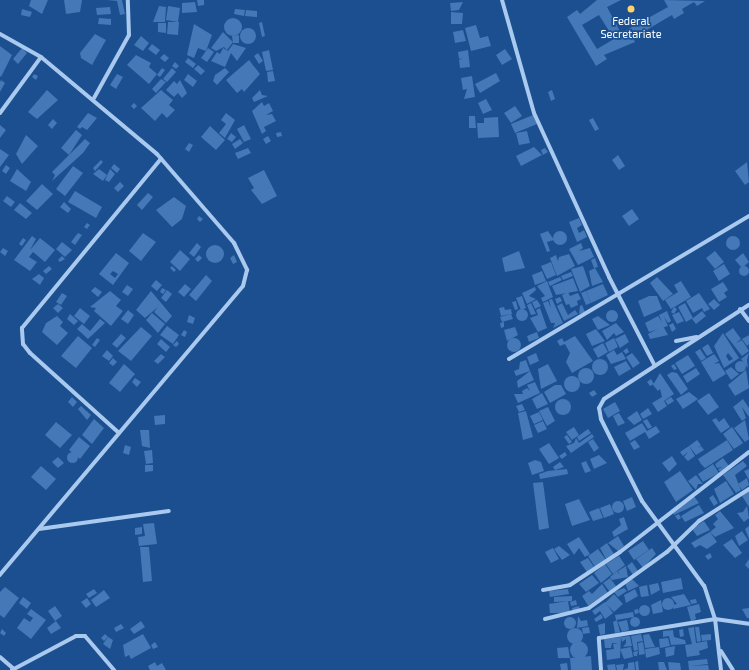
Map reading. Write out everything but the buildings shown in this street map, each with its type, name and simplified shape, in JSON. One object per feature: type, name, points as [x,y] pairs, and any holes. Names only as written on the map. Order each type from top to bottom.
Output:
[{"type":"street","points":[[94,98],[129,35],[128,0]]},
{"type":"street","points":[[502,0],[534,113],[619,296],[655,366]]},
{"type":"street","points":[[0,34],[41,57],[94,98],[161,159],[242,255],[246,279],[0,576]]},
{"type":"street","points":[[0,113],[41,57]]},
{"type":"street","points":[[119,433],[30,353],[23,344],[22,328],[161,159]]},
{"type":"street","points":[[510,359],[619,296],[749,216]]},
{"type":"street","points":[[722,670],[715,619],[698,575],[642,501],[600,419],[599,408],[604,399],[749,304]]},
{"type":"street","points":[[740,309],[749,321]]},
{"type":"street","points":[[676,341],[699,337]]},
{"type":"street","points":[[543,590],[570,585],[620,552],[657,520],[749,452]]},
{"type":"street","points":[[545,620],[589,608],[674,545],[699,521],[749,489]]},
{"type":"street","points":[[38,529],[169,511]]},
{"type":"street","points":[[601,670],[599,638],[715,619],[749,624]]},
{"type":"street","points":[[0,657],[13,669],[76,636],[85,636],[114,670]]},
{"type":"street","points":[[720,651],[733,670]]},
{"type":"place","name":"Federal Secretariate","points":[[631,9]]}]
